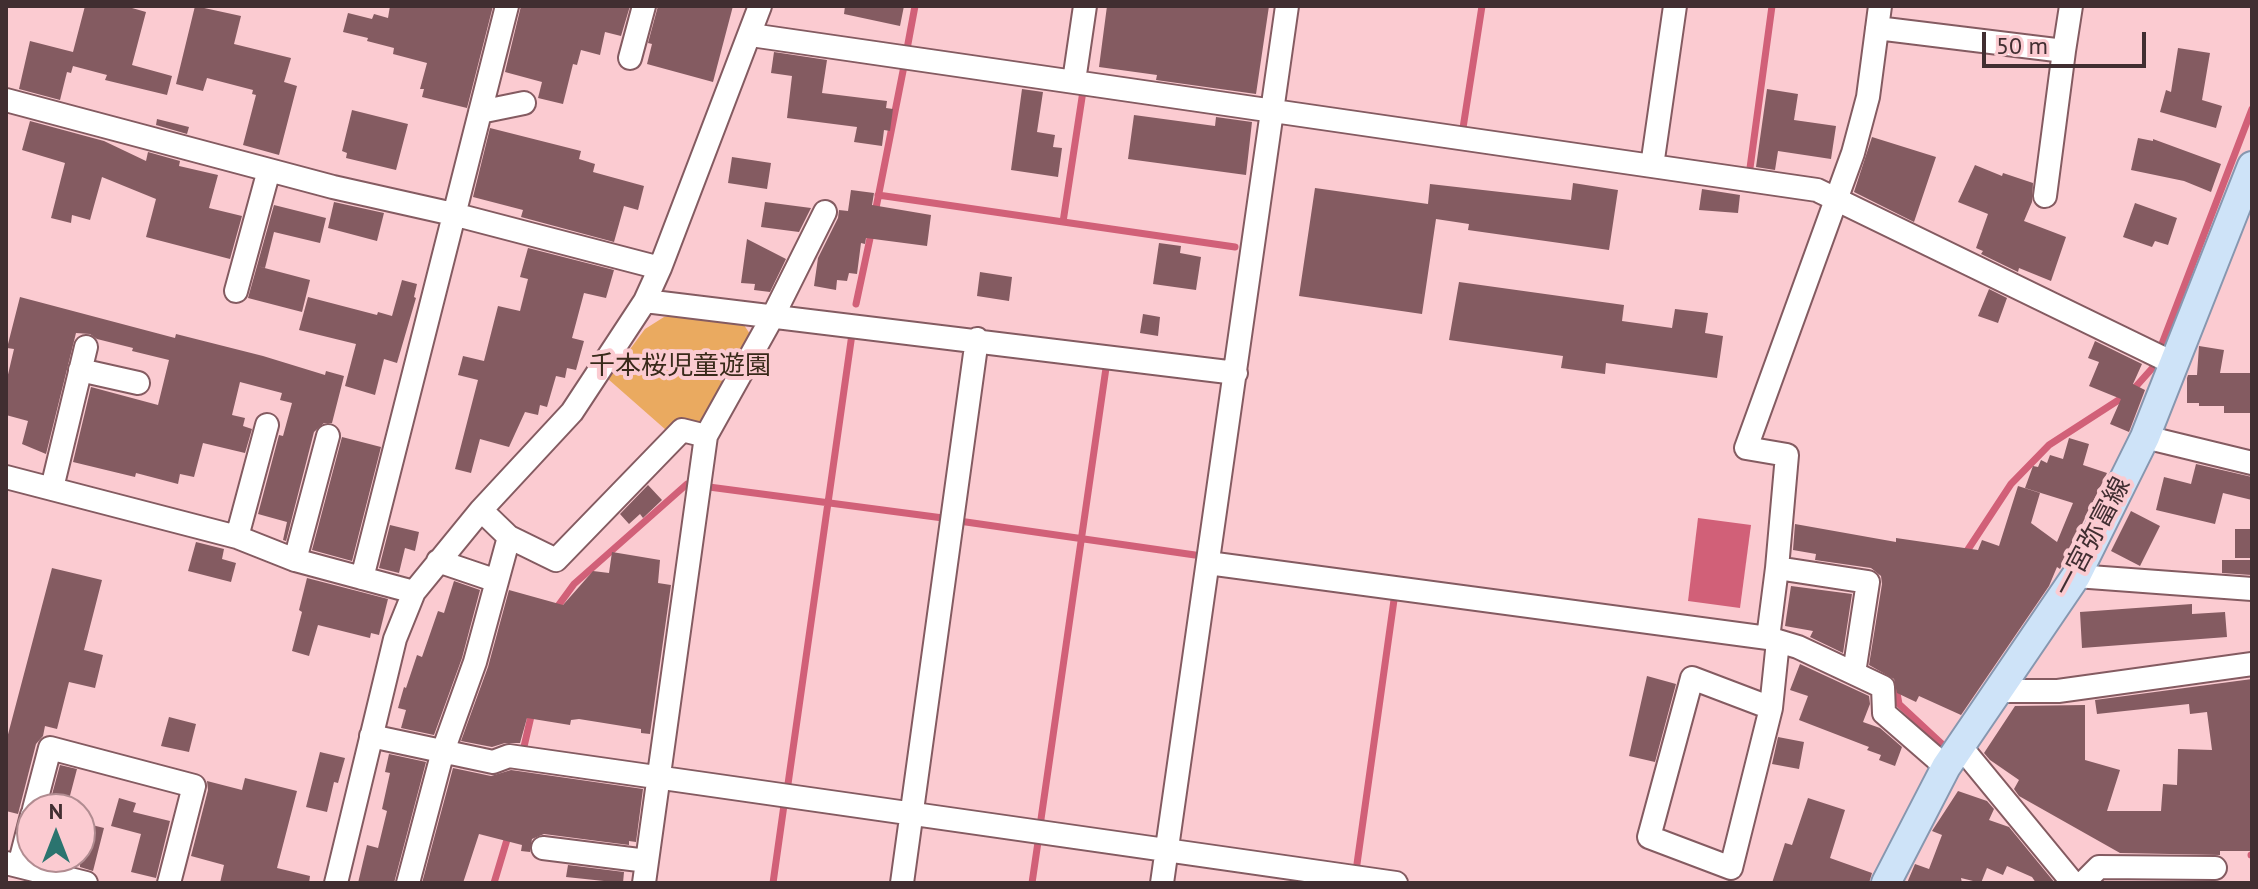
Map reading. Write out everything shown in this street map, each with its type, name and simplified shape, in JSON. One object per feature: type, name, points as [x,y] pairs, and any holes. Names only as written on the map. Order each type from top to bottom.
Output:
[{"type":"main road","name":"一宮弥富線","points":[[1886,883],[1953,757],[2076,576],[2145,437],[2252,166]]},
{"type":"street","points":[[362,578],[507,6]]},
{"type":"street","points":[[630,58],[644,6]]},
{"type":"street","points":[[336,883],[395,639],[414,592],[481,510],[572,412],[645,301],[760,6]]},
{"type":"street","points":[[1074,81],[1085,6]]},
{"type":"street","points":[[1162,883],[1287,6]]},
{"type":"street","points":[[1652,166],[1675,6]]},
{"type":"street","points":[[2045,196],[2071,6]]},
{"type":"street","points":[[1771,708],[1692,678],[1649,837],[1731,868],[1771,708],[1777,568],[1787,455],[1746,448],[1853,153],[1868,97],[1878,17],[2064,51]]},
{"type":"street","points":[[751,35],[1817,190],[2175,364]]},
{"type":"street","points":[[6,100],[660,268]]},
{"type":"street","points":[[480,112],[524,103]]},
{"type":"street","points":[[236,291],[269,170]]},
{"type":"street","points":[[543,848],[645,872],[706,436],[773,316],[825,212]]},
{"type":"street","points":[[645,301],[977,339],[1236,373]]},
{"type":"street","points":[[902,883],[977,339]]},
{"type":"street","points":[[52,488],[86,347]]},
{"type":"street","points":[[80,370],[138,383]]},
{"type":"street","points":[[237,537],[267,425]]},
{"type":"street","points":[[481,510],[509,537],[556,560],[682,430],[706,436]]},
{"type":"street","points":[[295,560],[328,436]]},
{"type":"street","points":[[2145,437],[2252,463]]},
{"type":"street","points":[[6,477],[237,537],[295,560],[414,592]]},
{"type":"street","points":[[408,883],[443,751],[475,662],[509,537]]},
{"type":"street","points":[[438,561],[497,581]]},
{"type":"street","points":[[1208,563],[1773,640],[1798,647],[1883,687],[1884,713],[1953,757],[2073,883]]},
{"type":"street","points":[[1777,568],[1868,582],[1854,673]]},
{"type":"street","points":[[2076,576],[2252,589]]},
{"type":"street","points":[[2000,691],[2058,691],[2252,664]]},
{"type":"street","points":[[371,736],[493,762],[509,756],[1396,883]]},
{"type":"street","points":[[38,793],[50,748],[194,786],[169,883]]},
{"type":"street","points":[[12,865],[86,883]]},
{"type":"street","points":[[2083,883],[2099,867],[2215,868]]},
{"type":"green space","name":"千本桜児童遊園","points":[[681,316],[744,325],[754,340],[701,425],[675,421],[666,430],[608,379],[645,329],[664,317]]},
{"type":"shaded area","points":[[1698,518],[1751,525],[1740,608],[1688,601]]},
{"type":"building","points":[[85,6],[125,6],[146,12],[132,65],[172,76],[167,95],[105,80],[107,75],[73,66],[71,73],[67,72],[60,100],[19,89],[30,41],[73,52]]},
{"type":"building","points":[[195,6],[241,16],[234,44],[291,58],[284,82],[297,86],[279,155],[243,145],[256,95],[252,94],[253,90],[207,78],[203,91],[176,84]]},
{"type":"building","points":[[390,6],[493,6],[467,108],[422,97],[424,89],[420,89],[427,63],[393,54],[394,48],[343,32],[348,13],[372,19],[374,14],[388,18]]},
{"type":"building","points":[[521,6],[630,6],[621,36],[605,32],[600,55],[581,50],[577,65],[573,64],[563,104],[538,98],[542,82],[505,72]]},
{"type":"building","points":[[658,6],[733,6],[713,82],[647,64],[652,44],[648,43]]},
{"type":"building","points":[[845,6],[904,6],[900,26],[844,14]]},
{"type":"building","points":[[1107,6],[1269,6],[1256,94],[1156,80],[1157,75],[1099,67]]},
{"type":"building","points":[[2178,48],[2210,53],[2202,100],[2222,106],[2216,128],[2160,112],[2166,90],[2171,92]]},
{"type":"building","points":[[774,52],[827,60],[822,93],[887,101],[886,108],[893,109],[890,131],[884,130],[882,146],[854,142],[857,127],[787,118],[792,76],[771,73]]},
{"type":"building","points":[[1022,89],[1043,92],[1037,132],[1055,135],[1053,147],[1062,148],[1058,177],[1011,170]]},
{"type":"building","points":[[1767,89],[1798,94],[1794,120],[1836,126],[1831,159],[1778,151],[1775,170],[1756,167]]},
{"type":"building","points":[[352,110],[408,124],[396,170],[346,158],[347,153],[342,151]]},
{"type":"building","points":[[1134,115],[1215,126],[1216,117],[1252,122],[1246,175],[1128,159]]},
{"type":"building","points":[[157,119],[189,127],[187,134],[156,125]]},
{"type":"building","points":[[30,121],[104,141],[146,161],[148,152],[180,161],[179,166],[218,175],[209,208],[242,216],[230,259],[146,237],[156,199],[102,177],[90,220],[72,215],[71,223],[51,218],[65,163],[22,150]]},
{"type":"building","points":[[490,128],[581,151],[579,159],[595,164],[593,172],[644,186],[638,210],[624,206],[614,242],[521,217],[523,210],[473,197]]},
{"type":"building","points":[[1872,137],[1936,157],[1914,222],[1854,192]]},
{"type":"building","points":[[2138,138],[2153,139],[2221,164],[2211,192],[2184,181],[2131,170]]},
{"type":"building","points":[[732,157],[771,163],[767,189],[728,183]]},
{"type":"building","points":[[1975,165],[2002,176],[2003,173],[2033,183],[2032,202],[2024,221],[2066,237],[2051,281],[2019,268],[2018,272],[1981,254],[1983,251],[1976,248],[1988,214],[1958,202]]},
{"type":"building","points":[[1573,183],[1618,190],[1609,250],[1468,230],[1469,224],[1436,219],[1422,314],[1299,296],[1315,188],[1428,204],[1430,184],[1571,200]]},
{"type":"building","points":[[1702,189],[1740,195],[1738,213],[1699,210]]},
{"type":"building","points":[[851,190],[874,193],[872,205],[931,215],[927,246],[866,238],[865,244],[861,243],[857,274],[849,273],[847,281],[837,280],[836,290],[814,286],[818,258],[839,210],[848,211]]},
{"type":"building","points":[[334,202],[384,213],[377,241],[328,228]]},
{"type":"building","points":[[765,202],[811,208],[799,232],[761,227]]},
{"type":"building","points":[[2135,203],[2177,218],[2168,245],[2155,241],[2152,247],[2123,237]]},
{"type":"building","points":[[274,205],[326,218],[320,243],[274,232],[265,268],[257,266]]},
{"type":"building","points":[[747,239],[786,259],[770,292],[754,290],[755,284],[741,283]]},
{"type":"building","points":[[1159,243],[1181,246],[1180,253],[1201,257],[1196,290],[1153,284]]},
{"type":"building","points":[[528,248],[614,270],[606,298],[584,293],[572,338],[584,341],[576,370],[567,368],[565,378],[556,376],[547,407],[540,405],[538,415],[525,412],[509,447],[480,439],[471,473],[455,469],[478,380],[458,375],[463,356],[484,361],[498,306],[520,311],[528,279],[520,277]]},
{"type":"building","points":[[257,266],[310,280],[302,312],[248,298]]},
{"type":"building","points":[[980,272],[1012,277],[1009,301],[977,296]]},
{"type":"building","points":[[402,280],[417,284],[416,298],[397,363],[384,359],[375,395],[345,386],[356,344],[299,330],[308,297],[392,316]]},
{"type":"building","points":[[1459,282],[1624,305],[1622,321],[1672,328],[1675,309],[1708,313],[1705,333],[1723,336],[1717,378],[1606,363],[1605,374],[1561,368],[1563,356],[1449,340]]},
{"type":"building","points":[[1989,289],[2007,298],[1998,323],[1978,316]]},
{"type":"building","points":[[20,297],[175,338],[176,334],[263,356],[325,375],[326,371],[344,376],[332,423],[324,423],[314,432],[286,541],[283,540],[287,522],[258,514],[279,435],[283,436],[292,403],[280,400],[282,393],[240,382],[232,415],[245,418],[243,426],[252,429],[245,453],[203,443],[194,477],[180,474],[178,484],[73,462],[91,387],[158,405],[169,360],[132,351],[133,348],[97,339],[90,334],[76,333],[46,454],[22,444],[28,421],[6,415],[6,383],[14,349],[7,348]]},
{"type":"building","points":[[1143,314],[1160,317],[1158,336],[1140,333]]},
{"type":"building","points":[[2095,341],[2142,364],[2133,384],[2145,390],[2129,432],[2110,424],[2121,399],[2089,386],[2099,362],[2088,358]]},
{"type":"building","points":[[2199,346],[2224,350],[2220,373],[2252,373],[2252,413],[2224,413],[2224,406],[2187,403],[2187,378],[2188,375],[2197,375]]},
{"type":"building","points":[[342,437],[381,447],[352,561],[312,550]]},
{"type":"building","points":[[2069,438],[2089,444],[2083,465],[2107,473],[2049,586],[1961,715],[1919,696],[1916,702],[1897,693],[1894,679],[1869,665],[1881,576],[1871,568],[1815,560],[1816,554],[1793,550],[1795,524],[1896,542],[1896,538],[1978,550],[1982,540],[1999,546],[2018,486],[2040,493],[2031,523],[2057,542],[2073,503],[2025,488],[2033,466],[2038,467],[2041,460],[2047,463],[2050,455],[2063,459]]},
{"type":"building","points":[[2196,464],[2252,477],[2252,500],[2223,493],[2215,524],[2156,510],[2164,477],[2191,484]]},
{"type":"building","points":[[648,485],[662,500],[643,518],[640,514],[629,524],[620,514]]},
{"type":"building","points":[[2131,511],[2160,526],[2140,566],[2111,551]]},
{"type":"building","points":[[390,525],[419,532],[415,551],[405,548],[399,573],[379,568]]},
{"type":"building","points":[[2235,529],[2252,529],[2252,558],[2235,558]]},
{"type":"building","points":[[196,542],[224,549],[222,559],[236,563],[231,582],[188,571]]},
{"type":"building","points":[[612,552],[660,560],[658,583],[671,585],[650,734],[641,733],[641,729],[579,719],[571,720],[570,725],[527,718],[520,743],[492,747],[461,741],[488,667],[509,590],[563,605],[593,571],[609,573]]},
{"type":"building","points":[[2222,560],[2251,560],[2251,575],[2222,573]]},
{"type":"building","points":[[52,568],[102,580],[84,650],[103,655],[95,688],[69,682],[57,729],[45,726],[43,736],[36,744],[23,793],[16,793],[16,814],[6,811],[6,742]]},
{"type":"building","points":[[307,578],[388,599],[379,635],[371,633],[370,638],[318,625],[309,656],[292,651]]},
{"type":"building","points":[[454,581],[480,590],[462,658],[434,735],[401,728],[406,710],[398,708],[404,687],[417,655],[422,657],[438,611],[444,613]]},
{"type":"building","points":[[1791,586],[1852,594],[1843,653],[1810,637],[1813,631],[1785,626]]},
{"type":"building","points":[[2192,604],[2192,614],[2225,612],[2227,637],[2082,648],[2080,612]]},
{"type":"building","points":[[1800,664],[1869,696],[1870,704],[1863,722],[1880,728],[1902,747],[1895,766],[1879,760],[1881,755],[1867,750],[1869,747],[1799,720],[1808,696],[1790,690]]},
{"type":"building","points":[[1647,676],[1676,684],[1655,762],[1629,756]]},
{"type":"building","points":[[2252,679],[2250,851],[2220,851],[2220,855],[2120,853],[2019,796],[2014,789],[2019,780],[1984,753],[2015,706],[2085,705],[2085,760],[2120,770],[2107,811],[2161,811],[2163,784],[2177,785],[2178,749],[2212,750],[2207,712],[2190,714],[2189,704],[2097,714],[2095,700]]},
{"type":"building","points":[[169,717],[196,724],[189,752],[161,746]]},
{"type":"building","points":[[1778,737],[1804,742],[1799,769],[1772,764]]},
{"type":"building","points":[[320,752],[345,758],[338,783],[334,782],[327,812],[306,807]]},
{"type":"building","points":[[389,754],[426,762],[394,883],[358,883],[367,845],[378,848],[387,811],[382,809],[390,773],[385,772]]},
{"type":"building","points":[[60,765],[77,769],[71,793],[52,793]]},
{"type":"building","points":[[453,768],[491,776],[511,770],[643,789],[636,842],[629,841],[629,845],[544,834],[532,839],[530,852],[521,851],[522,845],[479,834],[463,883],[422,883]]},
{"type":"building","points":[[245,778],[297,791],[277,868],[310,876],[309,883],[220,883],[224,865],[191,856],[208,790],[207,781],[242,790]]},
{"type":"building","points":[[1958,791],[1987,801],[1994,809],[1989,820],[2009,827],[2055,883],[2036,883],[2032,877],[2007,866],[2003,875],[1987,868],[1981,883],[1961,878],[1962,883],[1907,883],[1915,864],[1929,869],[1942,835],[1932,831]]},
{"type":"building","points":[[119,798],[136,803],[133,812],[170,821],[156,878],[131,872],[141,834],[111,826]]},
{"type":"building","points":[[1808,798],[1845,810],[1830,858],[1872,873],[1869,883],[1772,883],[1785,843],[1792,845]]},
{"type":"building","points":[[96,826],[104,828],[96,859]]},
{"type":"building","points":[[568,865],[624,872],[623,883],[566,877]]},
{"type":"building","points":[[2220,881],[2220,883],[2103,883]]},
{"type":"waterway","points":[[907,49],[915,6]]},
{"type":"waterway","points":[[1463,128],[1482,6]]},
{"type":"waterway","points":[[1750,168],[1772,6]]},
{"type":"waterway","points":[[875,213],[904,66]]},
{"type":"waterway","points":[[1063,222],[1083,91]]},
{"type":"waterway","points":[[2160,349],[2252,109]]},
{"type":"waterway","points":[[878,195],[1235,247]]},
{"type":"waterway","points":[[856,304],[872,229]]},
{"type":"waterway","points":[[787,791],[852,334]]},
{"type":"waterway","points":[[1965,554],[2011,484],[2049,445],[2131,392],[2156,364]]},
{"type":"waterway","points":[[1040,826],[1106,368]]},
{"type":"waterway","points":[[555,610],[574,584],[687,484],[693,484]]},
{"type":"waterway","points":[[709,487],[943,518]]},
{"type":"waterway","points":[[959,521],[1195,555]]},
{"type":"waterway","points":[[1356,871],[1394,600]]},
{"type":"waterway","points":[[1900,678],[1896,687],[1899,704],[1942,744]]},
{"type":"waterway","points":[[523,751],[532,712]]},
{"type":"waterway","points":[[773,883],[784,805]]},
{"type":"waterway","points":[[494,883],[509,833]]},
{"type":"waterway","points":[[1032,883],[1038,842]]}]
